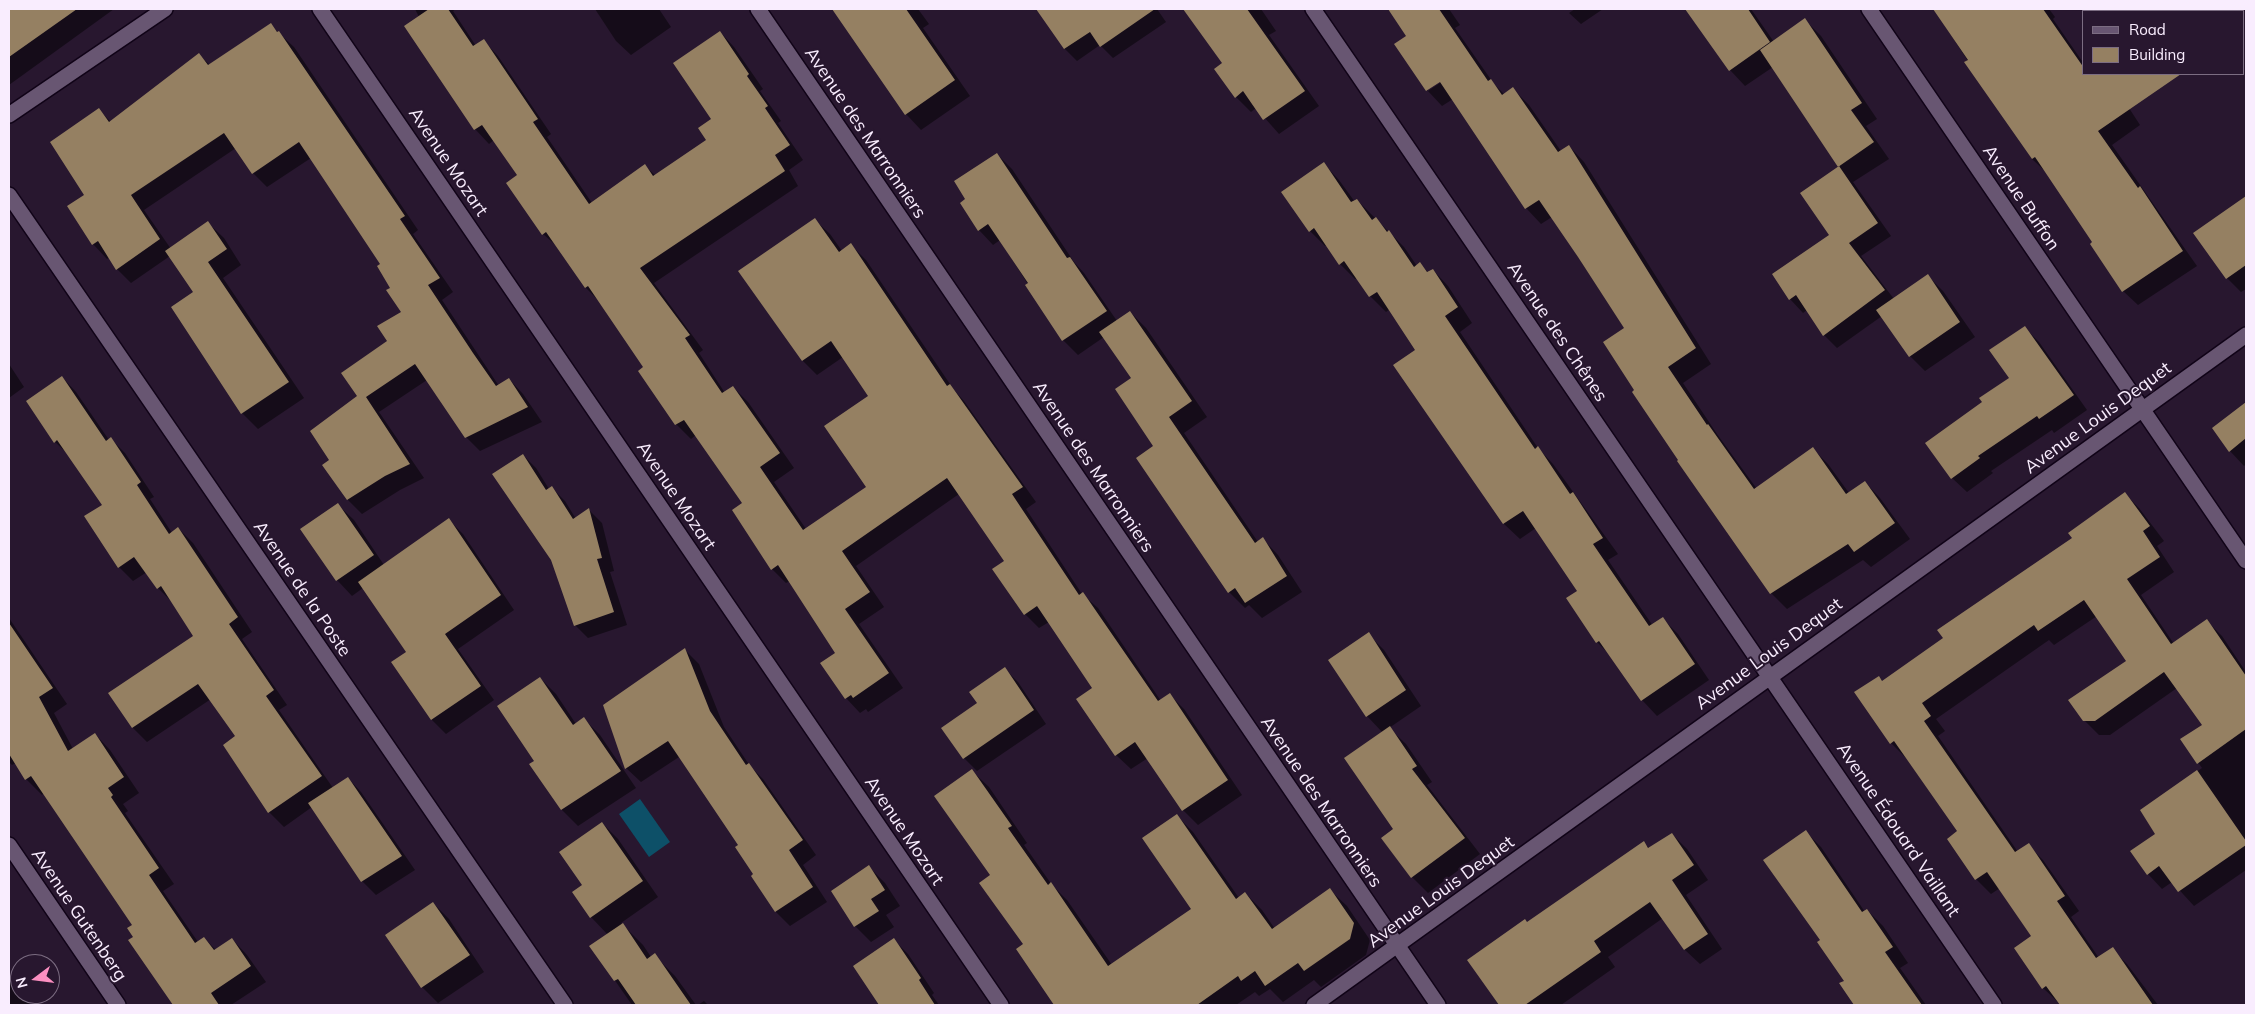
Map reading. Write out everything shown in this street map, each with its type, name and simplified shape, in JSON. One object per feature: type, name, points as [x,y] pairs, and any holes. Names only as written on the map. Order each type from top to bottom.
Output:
[{"type":"street","points":[[9,115],[165,9]]},
{"type":"street","name":"Avenue Mozart","points":[[320,9],[1001,1005]]},
{"type":"street","name":"Avenue des Marronniers","points":[[758,9],[1438,1005]]},
{"type":"street","name":"Avenue des Chênes","points":[[1313,9],[1770,677]]},
{"type":"street","name":"Avenue Buffon","points":[[1869,9],[2246,561]]},
{"type":"street","name":"Avenue de la Poste","points":[[9,195],[565,1005]]},
{"type":"street","name":"Avenue Louis Dequet","points":[[1314,1005],[2246,335]]},
{"type":"street","name":"Avenue Édouard Vaillant","points":[[1770,677],[1994,1005]]},
{"type":"street","name":"Avenue Gutenberg","points":[[9,845],[118,1005]]},
{"type":"water","points":[[640,799],[670,842],[649,857],[619,814]]},
{"type":"building","points":[[9,9],[77,9],[9,57]]},
{"type":"building","points":[[429,9],[448,9],[473,46],[484,39],[538,119],[533,122],[589,204],[645,164],[653,176],[706,140],[698,128],[711,119],[673,63],[720,31],[749,74],[747,76],[768,106],[765,108],[790,145],[775,155],[785,171],[640,268],[690,335],[685,338],[722,393],[733,386],[780,453],[760,467],[803,530],[866,487],[824,426],[868,396],[831,341],[802,361],[738,271],[815,218],[839,252],[851,243],[947,386],[950,384],[1023,487],[1012,494],[1079,595],[1083,592],[1158,701],[1170,693],[1228,780],[1182,811],[1135,742],[1115,756],[1076,699],[1092,688],[1037,606],[1024,615],[992,569],[1004,561],[947,478],[842,551],[870,592],[845,609],[889,673],[853,698],[851,695],[845,699],[820,663],[835,653],[778,565],[771,570],[732,510],[742,503],[684,420],[675,425],[638,371],[643,367],[588,286],[585,288],[546,232],[542,235],[506,183],[517,175],[482,125],[474,130],[404,26]]},
{"type":"building","points":[[832,9],[906,9],[955,80],[905,115]]},
{"type":"building","points":[[1036,9],[1155,9],[1100,47],[1090,32],[1064,49]]},
{"type":"building","points":[[1183,9],[1247,9],[1305,91],[1263,120],[1243,91],[1235,98],[1214,69],[1222,63]]},
{"type":"building","points":[[1388,9],[1439,9],[1488,81],[1491,79],[1502,95],[1513,87],[1558,152],[1569,145],[1696,348],[1668,367],[1707,425],[1754,489],[1813,447],[1846,494],[1865,481],[1895,523],[1854,552],[1848,544],[1770,594],[1677,461],[1632,392],[1634,390],[1603,342],[1624,328],[1578,257],[1539,200],[1525,209],[1440,82],[1426,91],[1394,44],[1406,36]]},
{"type":"building","points":[[1685,9],[1748,9],[1770,42],[1729,71]]},
{"type":"building","points":[[1933,9],[2043,9],[2082,65],[2082,75],[2180,75],[2098,131],[2138,188],[2140,186],[2183,251],[2122,292],[2090,244],[2092,242],[2035,157],[2032,159],[1964,62],[1968,60]]},
{"type":"building","points":[[1805,18],[1862,103],[1851,110],[1874,142],[1838,167],[1760,50]]},
{"type":"building","points":[[271,23],[277,32],[279,31],[405,216],[400,219],[440,278],[428,285],[473,353],[496,386],[509,378],[528,407],[465,438],[415,364],[366,397],[410,464],[385,476],[347,500],[322,465],[329,460],[310,431],[357,396],[341,373],[387,341],[377,326],[401,312],[386,290],[390,288],[377,266],[380,264],[299,142],[252,174],[224,133],[131,195],[160,239],[116,270],[98,241],[92,245],[67,206],[84,195],[50,142],[99,108],[109,122],[199,53],[208,65]]},
{"type":"building","points":[[997,153],[1067,258],[1070,257],[1107,311],[1062,341],[1025,285],[1028,283],[988,224],[978,231],[960,203],[965,199],[954,181]]},
{"type":"building","points":[[1324,162],[1351,202],[1357,199],[1372,220],[1376,217],[1387,232],[1389,230],[1414,267],[1420,262],[1427,272],[1433,269],[1458,307],[1445,316],[1535,449],[1538,446],[1570,494],[1573,492],[1603,538],[1593,544],[1649,626],[1663,617],[1695,664],[1641,701],[1599,641],[1596,643],[1566,598],[1577,591],[1523,511],[1503,524],[1393,365],[1415,350],[1377,292],[1369,297],[1344,261],[1339,265],[1314,228],[1309,232],[1281,192]]},
{"type":"building","points":[[1839,166],[1878,223],[1849,243],[1885,290],[1823,336],[1796,295],[1789,300],[1772,274],[1829,235],[1800,193]]},
{"type":"building","points":[[2246,196],[2246,265],[2226,279],[2193,233]]},
{"type":"building","points":[[208,221],[227,249],[208,262],[289,382],[241,414],[171,307],[193,292],[165,251]]},
{"type":"building","points":[[1928,274],[1960,322],[1909,357],[1876,310]]},
{"type":"building","points":[[1130,311],[1192,401],[1169,417],[1255,543],[1263,537],[1287,576],[1245,603],[1235,588],[1228,593],[1136,458],[1153,446],[1115,389],[1131,378],[1099,332]]},
{"type":"building","points":[[2025,326],[2074,395],[2039,419],[2037,416],[1978,456],[1980,458],[1951,479],[1925,443],[1982,402],[1979,398],[2009,378],[1989,350]]},
{"type":"building","points":[[62,376],[106,441],[111,437],[141,482],[137,485],[169,534],[178,527],[238,617],[229,624],[274,690],[266,696],[322,776],[268,813],[223,745],[235,736],[198,684],[132,728],[108,693],[193,636],[161,586],[157,589],[134,557],[118,568],[84,516],[102,505],[57,440],[54,443],[26,401]]},
{"type":"building","points":[[2246,402],[2246,438],[2229,452],[2212,428]]},
{"type":"building","points":[[523,454],[546,490],[552,486],[573,519],[589,508],[602,558],[597,559],[614,612],[574,626],[551,560],[492,474]]},
{"type":"building","points":[[2125,492],[2150,526],[2143,531],[2160,557],[2127,579],[2171,644],[2207,619],[2246,676],[2246,729],[2197,764],[2180,739],[2202,725],[2164,672],[2095,721],[2083,721],[2068,700],[2126,661],[2084,600],[2038,631],[2034,625],[1922,703],[1931,716],[1924,721],[2015,852],[2029,843],[2065,896],[2057,901],[2096,958],[2113,947],[2153,1005],[2060,1005],[2046,986],[2042,989],[2014,948],[2031,936],[1987,872],[1975,880],[1947,839],[1957,831],[1894,741],[1890,744],[1854,692],[1879,676],[1882,681],[1943,638],[1937,630],[2072,538],[2068,533]]},
{"type":"building","points":[[338,503],[374,555],[336,581],[300,529]]},
{"type":"building","points":[[449,518],[501,595],[445,634],[481,686],[431,720],[391,662],[406,652],[358,582]]},
{"type":"building","points":[[9,623],[53,688],[39,697],[68,751],[95,733],[124,777],[108,788],[113,795],[111,797],[159,868],[149,875],[195,943],[204,937],[214,950],[232,938],[251,966],[211,993],[219,1005],[173,1005],[128,940],[133,937],[127,928],[132,925],[31,776],[25,780],[9,754]]},
{"type":"building","points":[[1369,632],[1406,690],[1366,717],[1328,660]]},
{"type":"building","points":[[685,648],[710,711],[746,765],[749,763],[803,840],[789,850],[813,887],[775,912],[751,876],[753,874],[735,847],[738,845],[668,741],[625,769],[603,705]]},
{"type":"building","points":[[1005,667],[1034,710],[963,759],[941,728],[977,703],[969,692]]},
{"type":"building","points":[[540,677],[573,725],[584,717],[621,771],[561,810],[529,764],[534,761],[497,706]]},
{"type":"building","points":[[1390,726],[1417,766],[1412,769],[1465,838],[1411,878],[1381,838],[1393,829],[1344,758]]},
{"type":"building","points":[[972,769],[1012,826],[1008,828],[1048,885],[1051,882],[1108,966],[1191,909],[1142,838],[1177,814],[1236,899],[1245,892],[1272,929],[1330,888],[1354,923],[1350,939],[1304,971],[1298,963],[1265,986],[1255,971],[1241,981],[1238,976],[1197,1005],[1054,1005],[1016,949],[1023,944],[979,883],[990,875],[934,796]]},
{"type":"building","points":[[2197,770],[2246,841],[2246,845],[2178,892],[2159,866],[2147,875],[2130,851],[2155,834],[2140,810]]},
{"type":"building","points":[[348,777],[402,856],[361,882],[308,803]]},
{"type":"building","points":[[602,822],[643,881],[590,918],[572,892],[582,885],[559,852]]},
{"type":"building","points":[[1806,830],[1862,912],[1867,909],[1893,947],[1885,952],[1922,1005],[1854,1005],[1839,983],[1844,981],[1817,942],[1820,940],[1763,860]]},
{"type":"building","points":[[1672,833],[1694,865],[1672,880],[1708,934],[1684,950],[1650,902],[1594,941],[1601,952],[1525,1005],[1499,1005],[1467,960],[1525,919],[1527,922],[1644,841],[1648,848]]},
{"type":"building","points":[[869,865],[885,890],[871,899],[879,911],[854,927],[831,891]]},
{"type":"building","points":[[433,902],[470,955],[421,988],[385,935]]},
{"type":"building","points":[[623,923],[647,959],[655,953],[691,1005],[636,1005],[618,979],[614,981],[589,946]]},
{"type":"building","points":[[894,938],[921,978],[919,980],[935,1005],[879,1005],[853,966]]}]
